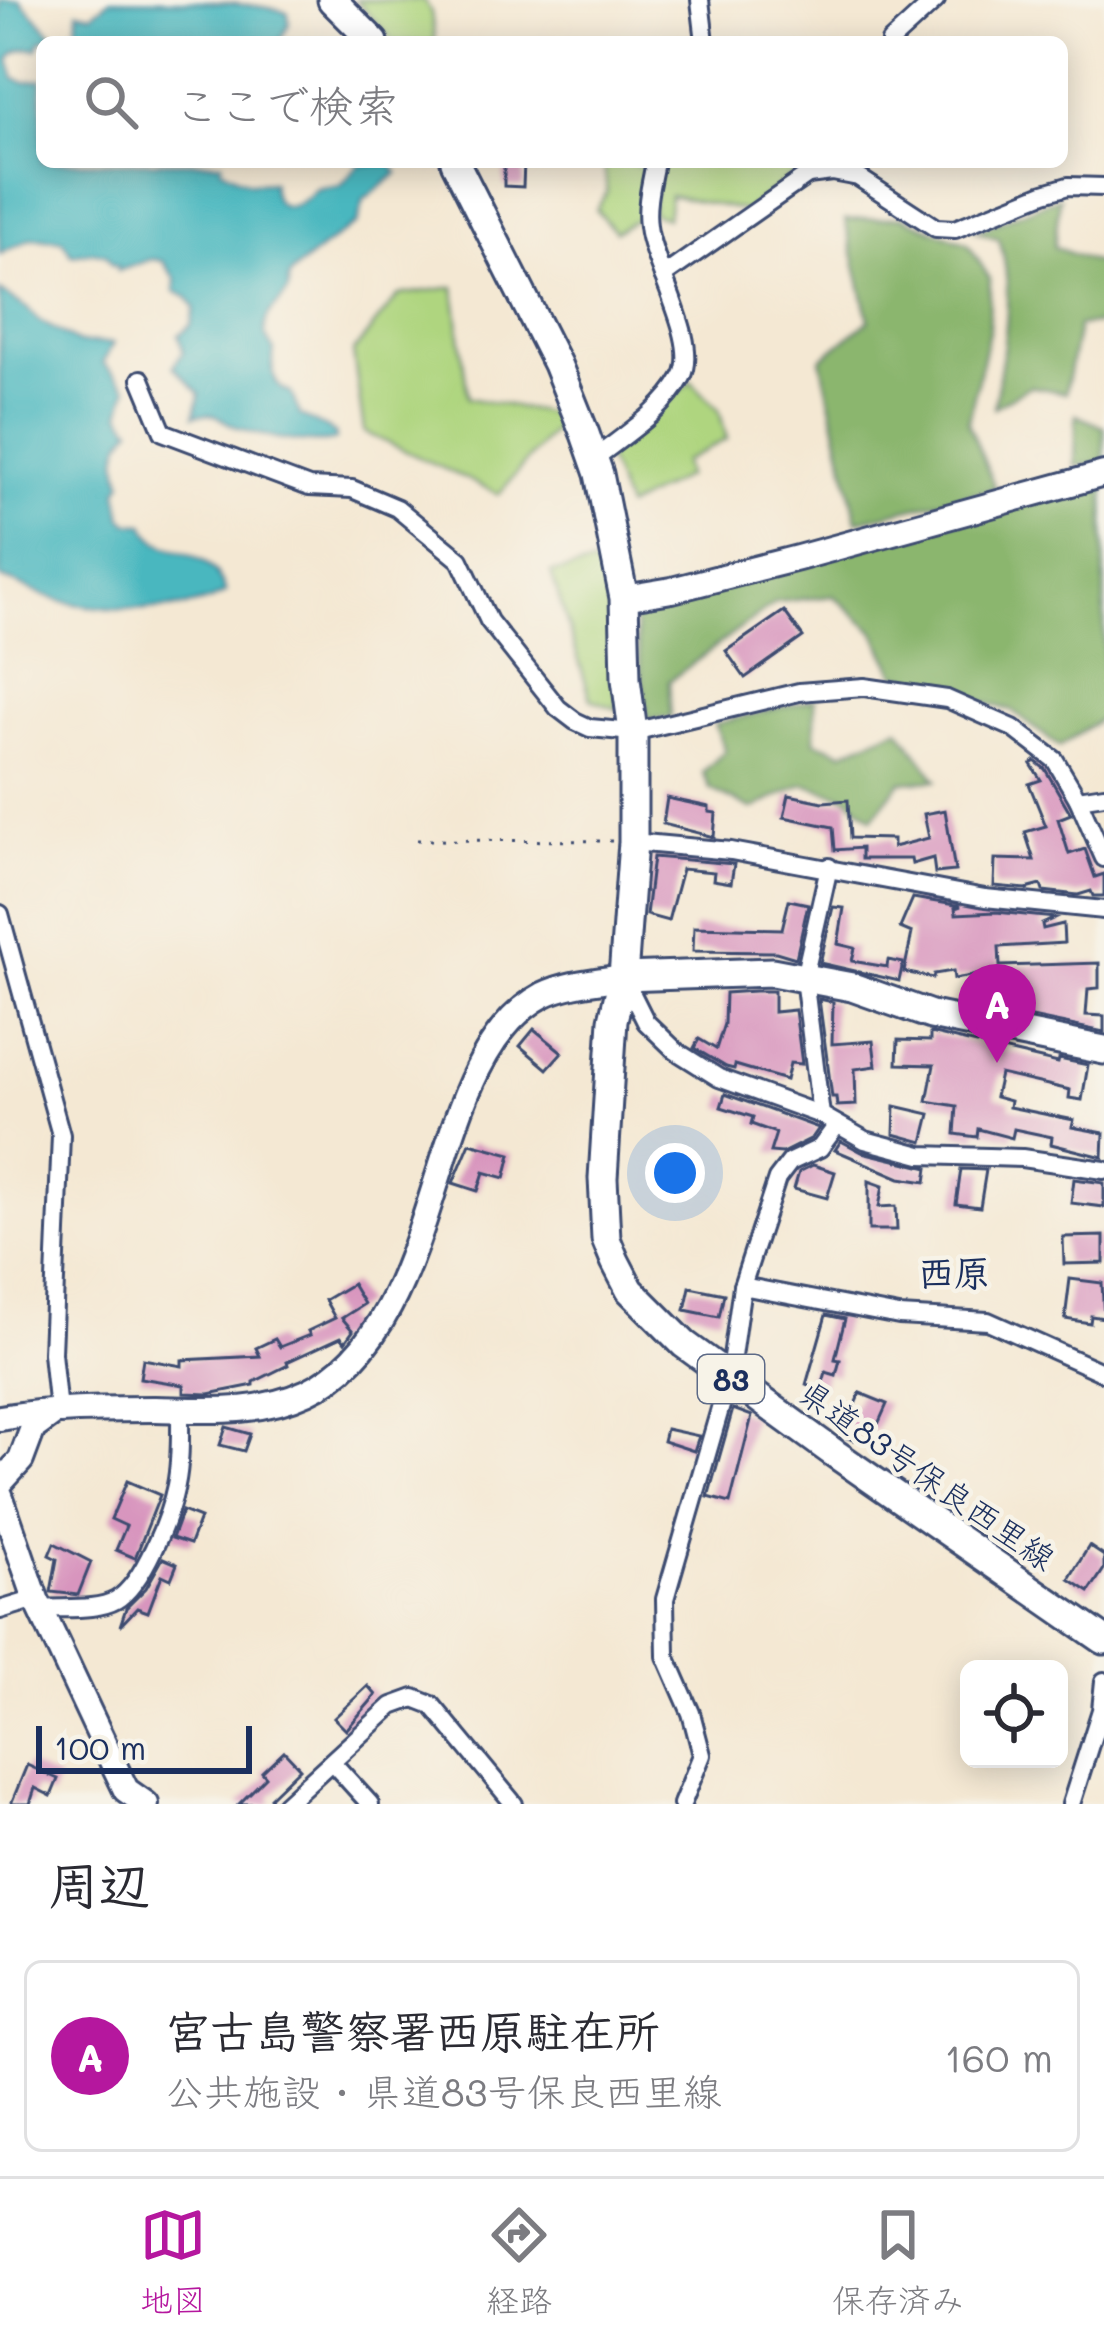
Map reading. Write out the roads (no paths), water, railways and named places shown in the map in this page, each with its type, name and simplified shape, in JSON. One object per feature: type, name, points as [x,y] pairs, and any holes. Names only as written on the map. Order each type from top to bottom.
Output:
[{"type":"main road","points":[[332,0],[368,36]]},
{"type":"main road","name":"県道83号保良西里線","points":[[458,168],[557,364],[594,459],[624,598],[626,680],[634,732],[633,842],[623,977],[613,1020],[604,1129],[606,1239],[630,1290],[651,1315],[729,1378],[1104,1640]]},
{"type":"main road","points":[[623,977],[772,972],[852,988],[931,1015],[1104,1050]]},
{"type":"street","points":[[700,0],[704,36]]},
{"type":"street","points":[[897,36],[936,0]]},
{"type":"street","points":[[594,459],[669,396],[685,373],[687,355],[647,224],[655,168]]},
{"type":"street","points":[[663,276],[813,169],[858,177],[936,228],[955,230],[1068,186],[1104,187]]},
{"type":"street","points":[[141,379],[163,432],[309,487],[352,489],[398,508],[460,560],[489,621],[558,707],[590,728],[634,732],[799,692],[864,687],[947,700],[1013,728],[1055,760],[1104,858]]},
{"type":"street","points":[[624,598],[798,558],[1104,473]]},
{"type":"street","points":[[1078,799],[1104,795]]},
{"type":"street","points":[[633,842],[730,851],[985,898],[1104,910]]},
{"type":"street","points":[[682,1804],[702,1755],[691,1713],[666,1656],[665,1599],[729,1378],[742,1286],[777,1179],[790,1162],[820,1148],[829,1120],[804,978],[829,868]]},
{"type":"street","points":[[0,914],[61,1135],[52,1352],[58,1411]]},
{"type":"street","points":[[0,1418],[58,1411],[254,1409],[310,1391],[342,1368],[371,1336],[406,1270],[473,1080],[508,1023],[543,995],[623,977],[646,1022],[676,1051],[719,1078],[895,1151],[1022,1158],[1104,1170]]},
{"type":"street","points":[[742,1286],[899,1316],[988,1321],[1104,1372]]},
{"type":"street","points":[[0,1610],[107,1603],[118,1600],[137,1579],[177,1484],[180,1409]]},
{"type":"street","points":[[0,1483],[21,1460],[33,1428],[58,1411]]},
{"type":"street","points":[[0,1495],[38,1604],[126,1790],[137,1802]]},
{"type":"street","points":[[1071,1804],[1101,1710],[1104,1681]]},
{"type":"street","points":[[285,1804],[392,1706],[414,1698],[432,1705],[514,1804]]},
{"type":"street","points":[[332,1762],[370,1804]]},
{"type":"water","points":[[0,0],[20,0],[53,35],[36,36],[36,49],[21,50],[9,59],[15,78],[36,80],[36,168],[221,168],[250,183],[272,182],[276,201],[288,206],[315,189],[341,185],[356,168],[394,168],[398,173],[364,200],[357,224],[293,272],[286,294],[265,325],[274,351],[276,382],[291,393],[300,415],[335,433],[336,440],[287,440],[238,428],[215,415],[194,416],[200,394],[173,366],[183,352],[179,335],[191,325],[195,308],[175,291],[176,279],[163,261],[152,259],[118,271],[118,265],[105,254],[72,255],[62,240],[32,238],[0,254]]},
{"type":"water","points":[[110,0],[203,2],[273,9],[288,13],[289,24],[282,36],[76,36],[78,11],[92,14]]},
{"type":"water","points":[[0,291],[79,343],[113,343],[103,363],[128,388],[121,413],[132,428],[119,454],[122,516],[128,523],[144,524],[161,543],[207,564],[226,592],[192,605],[122,609],[61,601],[0,578]]},
{"type":"place","name":"宮古島警察署西原駐在所","points":[[997,1063]]},
{"type":"district","name":"西原","points":[[954,1271]]}]
